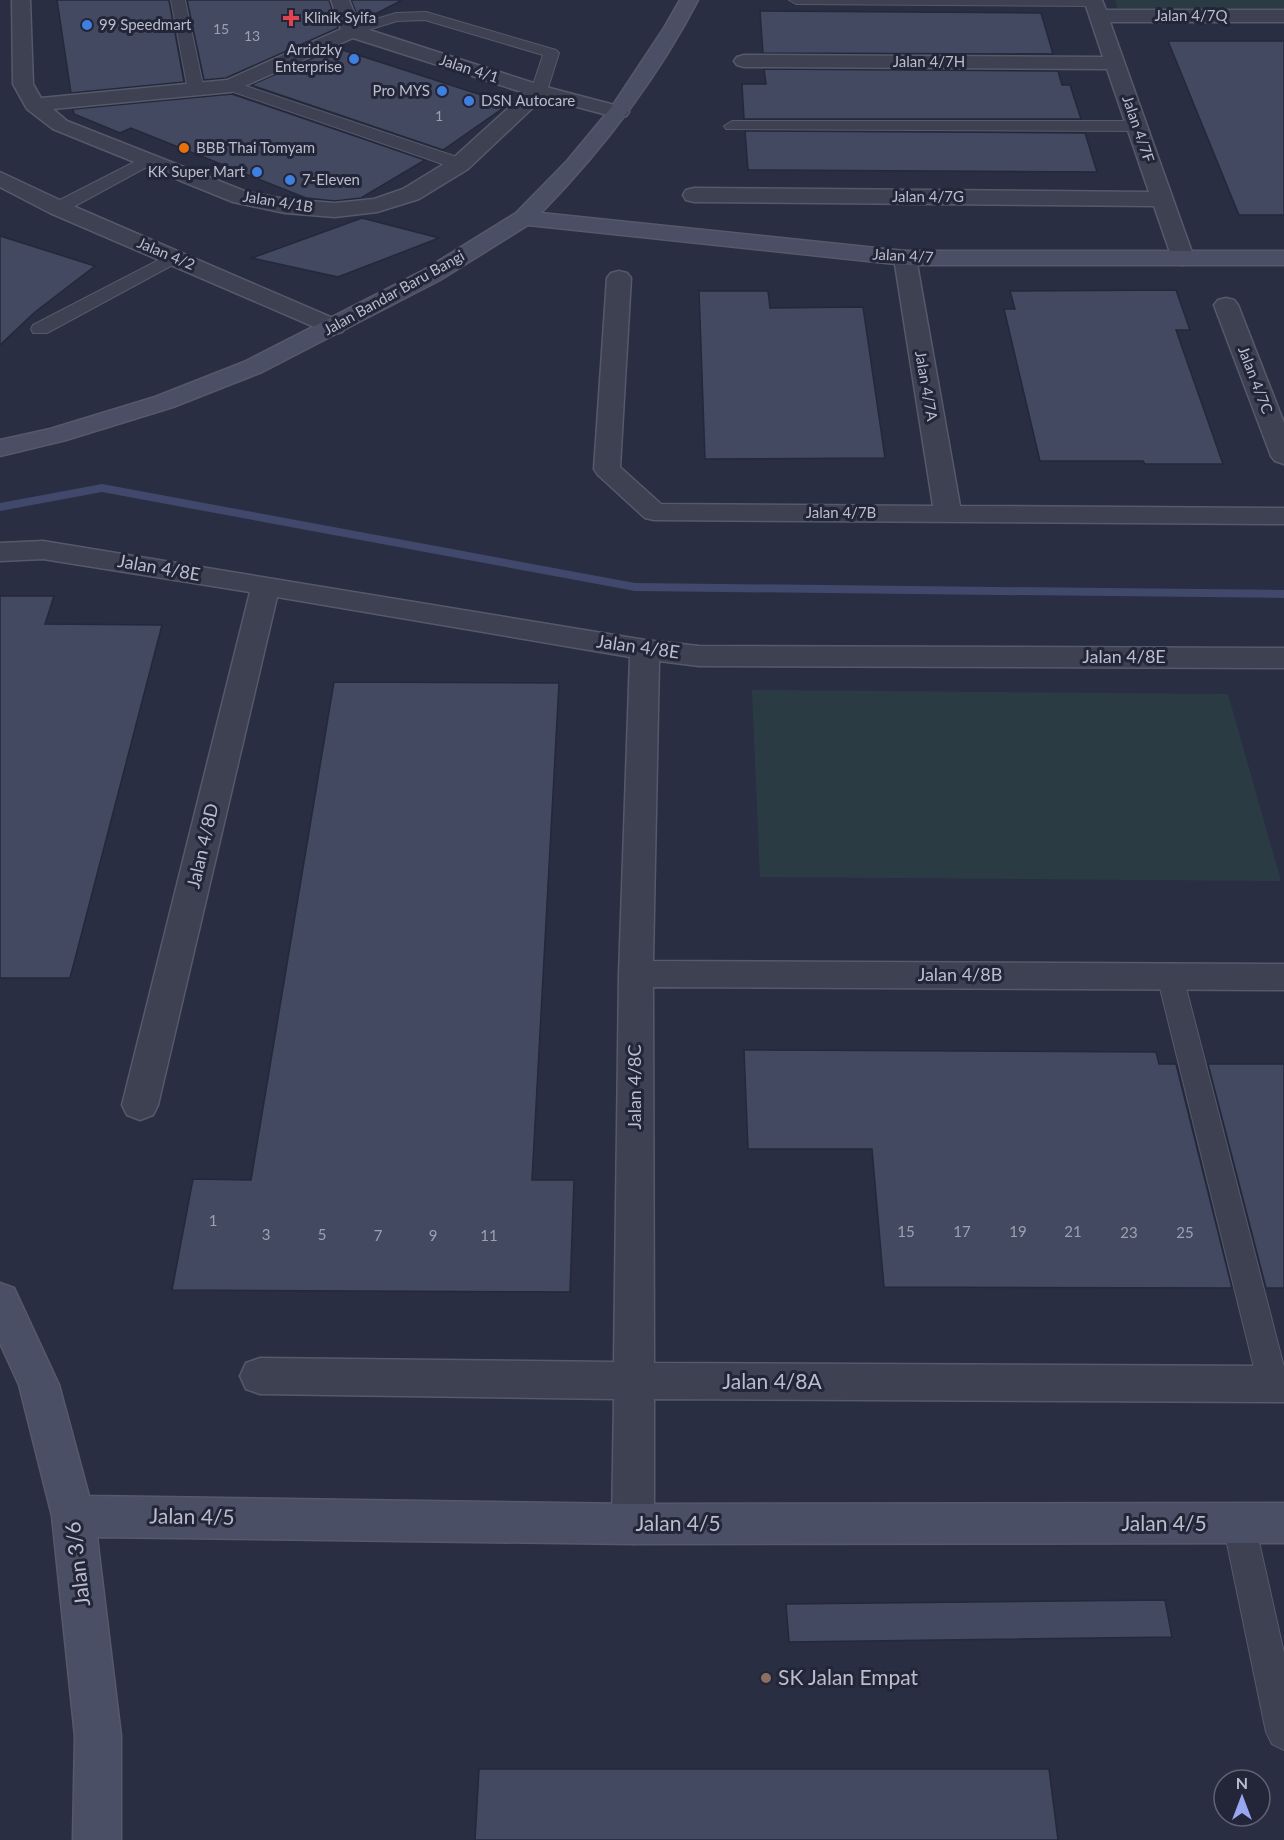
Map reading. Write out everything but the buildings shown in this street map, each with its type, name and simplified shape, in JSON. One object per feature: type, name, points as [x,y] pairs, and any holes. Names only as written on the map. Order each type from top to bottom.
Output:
[{"type":"street","points":[[21,0],[23,84],[34,105],[231,86],[352,31],[340,0]]},
{"type":"street","name":"Jalan Bandar Baru Bangi","points":[[0,448],[57,435],[164,402],[253,367],[432,275],[524,218],[575,166],[619,112],[674,28],[689,0]]},
{"type":"street","name":"Jalan 4/7Q","points":[[1095,6],[1284,16]]},
{"type":"street","name":"Jalan 4/7F","points":[[1095,6],[1183,258]]},
{"type":"street","name":"Jalan 4/1","points":[[352,31],[539,91],[619,112]]},
{"type":"street","name":"Jalan 4/7H","points":[[744,61],[1115,63]]},
{"type":"street","name":"Jalan 4/1B","points":[[34,105],[60,125],[241,197],[285,206],[335,210],[377,205],[411,194],[460,164],[539,91]]},
{"type":"street","name":"Jalan 4/2","points":[[0,178],[58,208],[334,327]]},
{"type":"street","name":"Jalan 4/7G","points":[[694,195],[1163,199]]},
{"type":"street","name":"Jalan 4/7","points":[[524,218],[905,258],[1284,258]]},
{"type":"street","name":"Jalan 4/7A","points":[[905,258],[948,514]]},
{"type":"street","name":"Jalan 4/7B","points":[[619,278],[607,469],[654,512],[1284,516]]},
{"type":"street","name":"Jalan 4/7C","points":[[1227,305],[1284,456]]},
{"type":"street","name":"Jalan 4/8E","points":[[0,552],[43,550],[82,555],[645,650],[699,656],[1284,658]]},
{"type":"street","name":"Jalan 4/8D","points":[[141,1105],[265,587]]},
{"type":"street","name":"Jalan 4/8C","points":[[633,1524],[636,974],[645,650]]},
{"type":"street","name":"Jalan 4/8B","points":[[636,974],[1284,978]]},
{"type":"street","name":"Jalan 3/6","points":[[0,1300],[39,1385],[73,1516],[98,1736],[98,1840]]},
{"type":"street","name":"Jalan 4/8A","points":[[260,1376],[633,1381],[1279,1384]]},
{"type":"street","name":"Jalan 4/5","points":[[73,1516],[633,1524],[1284,1523]]},
{"type":"lane","points":[[178,0],[196,90]]},
{"type":"lane","points":[[796,0],[1095,6]]},
{"type":"lane","points":[[352,31],[396,17],[426,16],[550,53],[539,91]]},
{"type":"lane","points":[[231,86],[460,164]]},
{"type":"lane","points":[[732,126],[1137,126]]},
{"type":"lane","points":[[58,208],[148,160]]},
{"type":"lane","points":[[40,329],[174,257]]},
{"type":"lane","points":[[1170,976],[1279,1384]]},
{"type":"lane","points":[[1239,1524],[1284,1732]]},
{"type":"shaded area","points":[[1115,0],[1284,0],[1284,10],[1118,10]]},
{"type":"shaded area","points":[[752,690],[1228,694],[1281,881],[760,877]]},
{"type":"waterway","points":[[0,507],[102,488],[635,587],[1284,594]]},
{"type":"place","name":"Klinik Syifa","points":[[291,18]]},
{"type":"place","name":"99 Speedmart","points":[[87,25]]},
{"type":"place","name":"Arridzky Enterprise","points":[[354,59]]},
{"type":"place","name":"Pro MYS","points":[[442,91]]},
{"type":"place","name":"DSN Autocare","points":[[469,101]]},
{"type":"place","name":"BBB Thai Tomyam","points":[[184,148]]},
{"type":"place","name":"KK Super Mart","points":[[257,172]]},
{"type":"place","name":"7-Eleven","points":[[290,180]]},
{"type":"place","name":"SK Jalan Empat","points":[[766,1678]]}]
